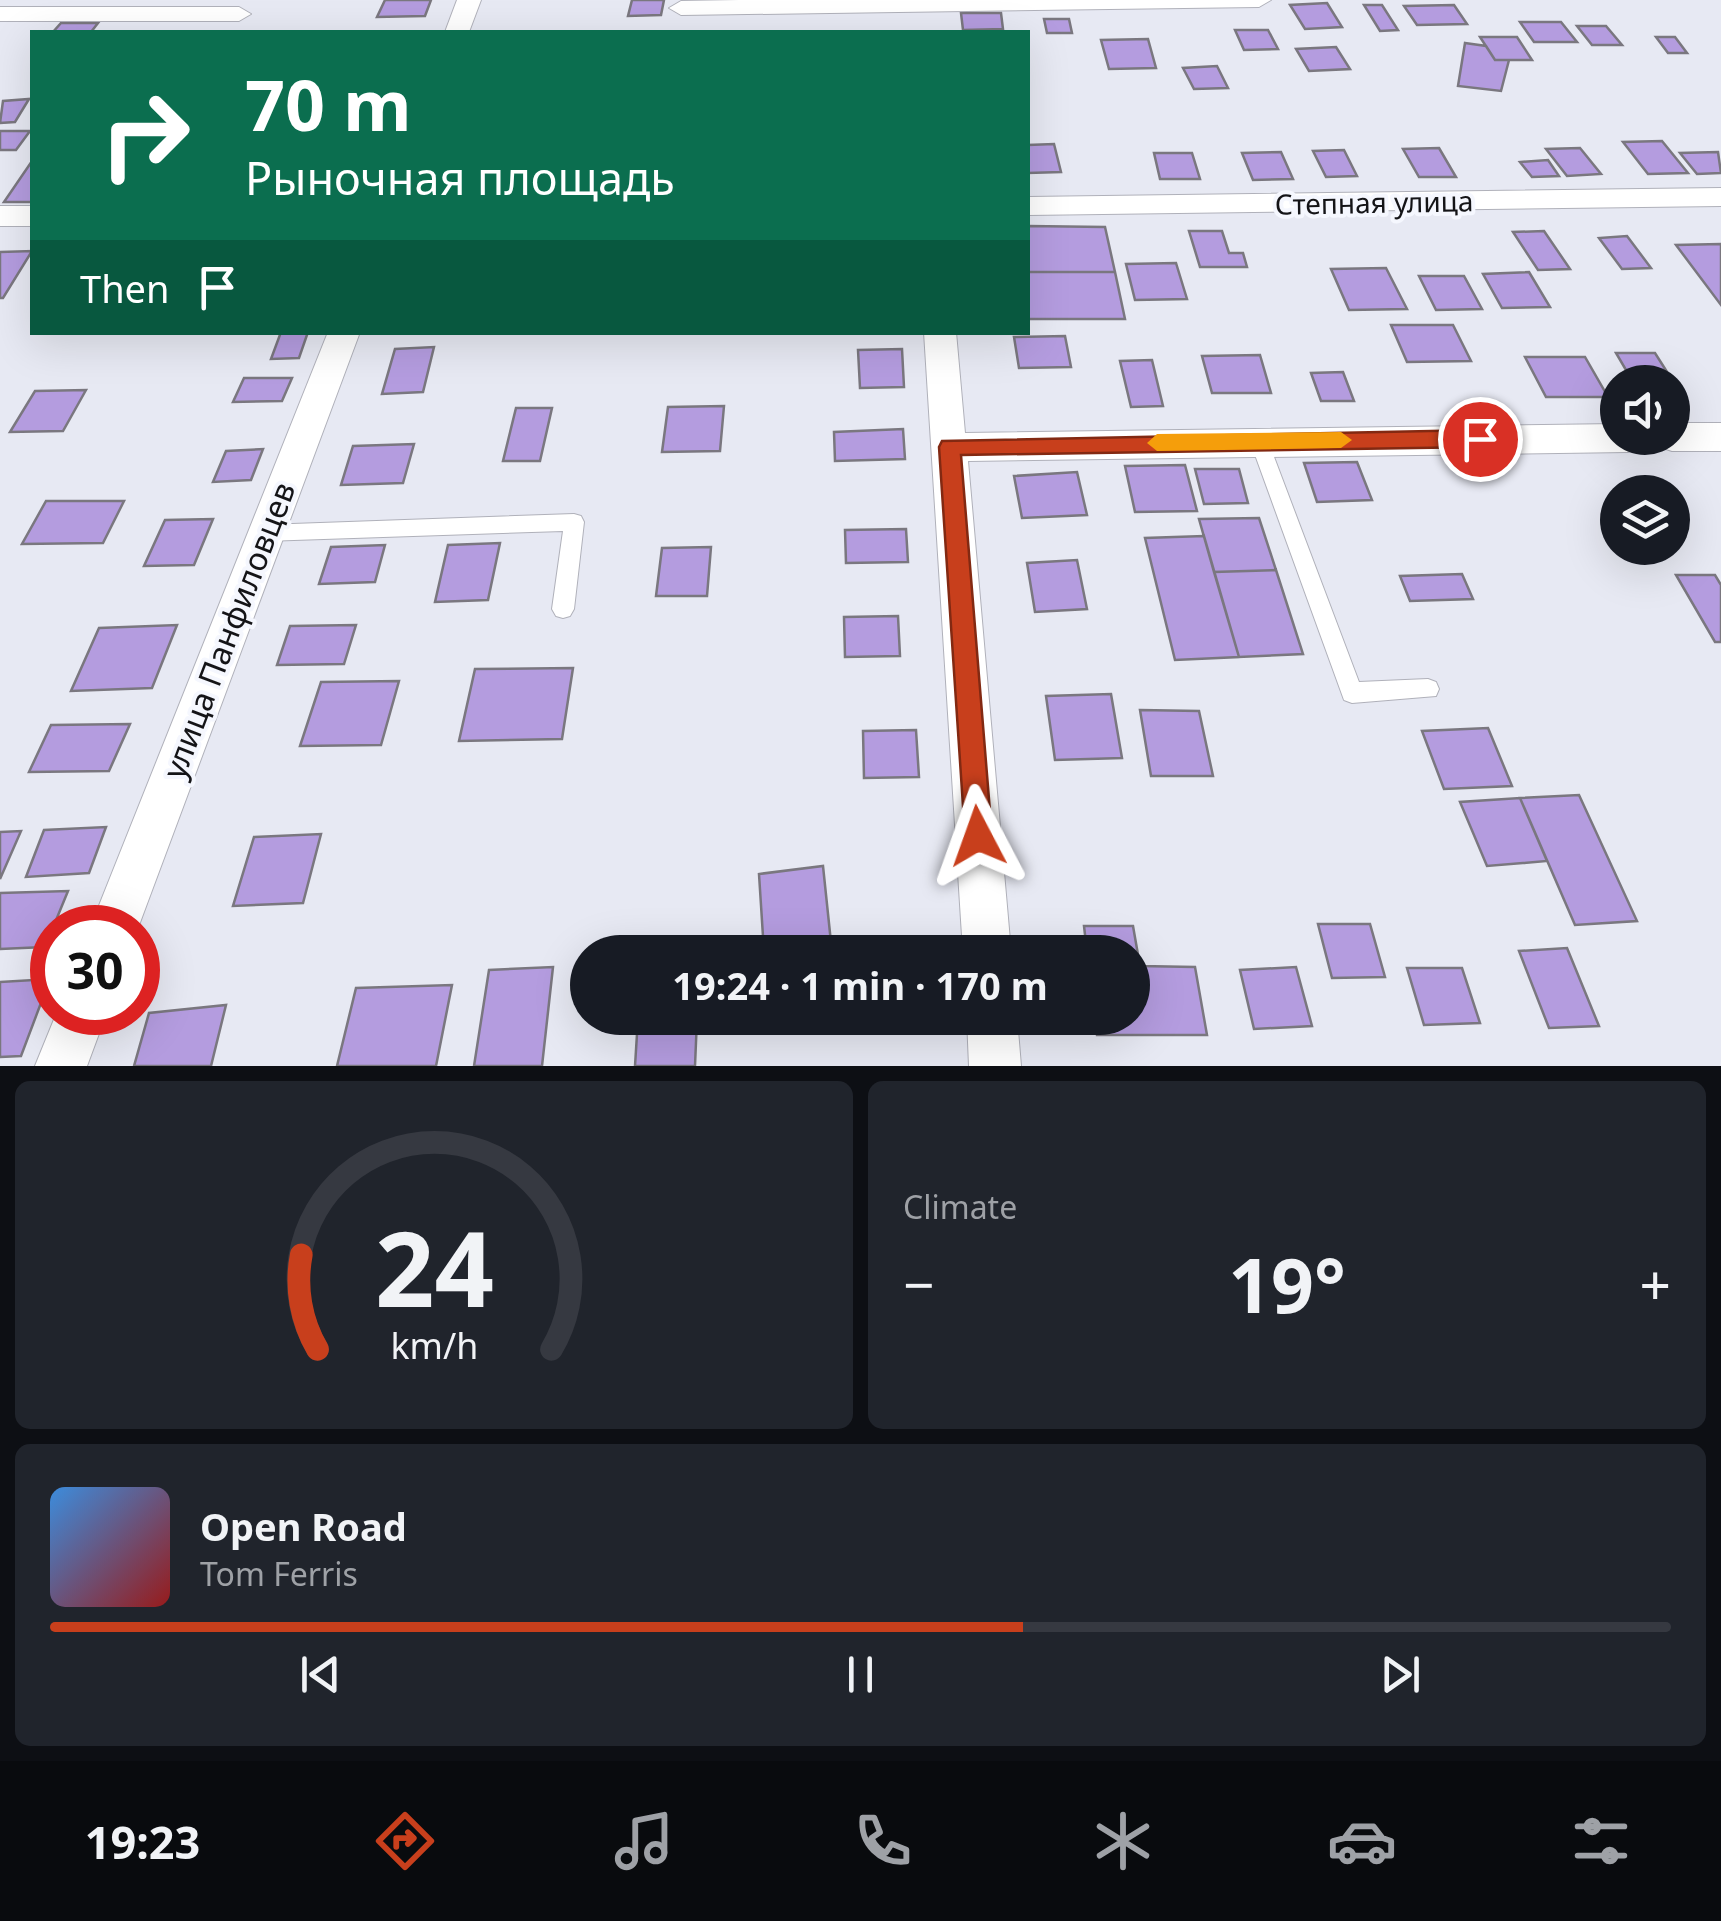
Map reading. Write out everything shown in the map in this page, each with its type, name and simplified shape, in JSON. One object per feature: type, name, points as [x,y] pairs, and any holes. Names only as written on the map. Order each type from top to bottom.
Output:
[{"type":"street","points":[[458,30],[469,0]]},
{"type":"street","points":[[680,8],[1259,0]]},
{"type":"street","points":[[914,3],[916,30]]},
{"type":"street","points":[[0,34],[16,10],[239,14]]},
{"type":"street","name":"Степная улица","points":[[1030,206],[1721,197]]},
{"type":"street","points":[[0,216],[30,216]]},
{"type":"street","name":"улица Панфиловцев","points":[[123,905],[343,335]]},
{"type":"street","points":[[940,335],[986,935]]},
{"type":"street","points":[[1690,437],[1721,437]]},
{"type":"street","points":[[950,447],[1600,438]]},
{"type":"street","points":[[61,1066],[73,1035]]},
{"type":"street","points":[[993,1035],[996,1066]]},
{"type":"lane","points":[[1259,441],[1352,693],[1428,688]]},
{"type":"lane","points":[[264,534],[574,522],[562,610]]},
{"type":"building","points":[[385,0],[431,0],[425,16],[377,17]]},
{"type":"building","points":[[632,0],[664,0],[661,15],[628,16]]},
{"type":"building","points":[[1327,3],[1342,27],[1305,29],[1290,5]]},
{"type":"building","points":[[1364,5],[1382,5],[1398,30],[1380,31]]},
{"type":"building","points":[[1454,5],[1467,24],[1417,25],[1404,6]]},
{"type":"building","points":[[961,13],[1001,13],[1003,29],[963,30]]},
{"type":"building","points":[[1044,19],[1069,19],[1072,33],[1047,33]]},
{"type":"building","points":[[1520,22],[1561,22],[1577,42],[1534,42]]},
{"type":"building","points":[[61,23],[98,23],[93,30],[55,30]]},
{"type":"building","points":[[1577,26],[1606,26],[1622,45],[1592,45]]},
{"type":"building","points":[[1235,30],[1268,30],[1278,49],[1244,50]]},
{"type":"building","points":[[1480,37],[1517,37],[1532,60],[1495,60]]},
{"type":"building","points":[[1656,37],[1675,37],[1687,53],[1668,53]]},
{"type":"building","points":[[1148,39],[1156,68],[1109,69],[1101,40]]},
{"type":"building","points":[[1465,43],[1486,46],[1495,60],[1509,60],[1501,91],[1458,86]]},
{"type":"building","points":[[1336,47],[1350,69],[1309,71],[1296,49]]},
{"type":"building","points":[[1217,66],[1228,88],[1194,89],[1183,68]]},
{"type":"building","points":[[29,99],[15,122],[0,123],[3,101]]},
{"type":"building","points":[[0,131],[30,131],[16,150],[0,150]]},
{"type":"building","points":[[1662,141],[1688,173],[1648,174],[1623,142]]},
{"type":"building","points":[[1054,144],[1061,172],[1030,173],[1030,145]]},
{"type":"building","points":[[1439,148],[1456,177],[1419,177],[1403,149]]},
{"type":"building","points":[[1580,148],[1601,174],[1567,176],[1546,149]]},
{"type":"building","points":[[1344,150],[1357,176],[1326,177],[1313,151]]},
{"type":"building","points":[[1281,152],[1293,179],[1253,180],[1242,153]]},
{"type":"building","points":[[1718,152],[1721,173],[1697,174],[1680,153]]},
{"type":"building","points":[[1154,153],[1192,153],[1200,179],[1160,179]]},
{"type":"building","points":[[1548,160],[1559,176],[1532,177],[1520,162]]},
{"type":"building","points":[[30,164],[30,202],[4,202]]},
{"type":"building","points":[[1030,226],[1105,227],[1115,272],[1030,272]]},
{"type":"building","points":[[1189,231],[1222,231],[1229,253],[1243,253],[1247,267],[1200,267]]},
{"type":"building","points":[[1544,231],[1570,269],[1538,270],[1513,232]]},
{"type":"building","points":[[1627,236],[1651,268],[1622,269],[1599,238]]},
{"type":"building","points":[[1721,244],[1721,305],[1676,245]]},
{"type":"building","points":[[30,251],[3,298],[0,298],[0,252]]},
{"type":"building","points":[[1176,263],[1187,299],[1135,300],[1126,264]]},
{"type":"building","points":[[1386,268],[1407,309],[1349,310],[1331,269]]},
{"type":"building","points":[[1030,272],[1115,272],[1125,319],[1030,319]]},
{"type":"building","points":[[1529,272],[1550,307],[1502,308],[1483,274]]},
{"type":"building","points":[[1419,276],[1464,276],[1482,309],[1436,310]]},
{"type":"building","points":[[1391,325],[1453,325],[1471,361],[1407,362]]},
{"type":"building","points":[[280,335],[307,335],[299,358],[271,359]]},
{"type":"building","points":[[1065,336],[1071,367],[1019,368],[1014,337]]},
{"type":"building","points":[[434,347],[423,392],[382,394],[395,349]]},
{"type":"building","points":[[902,349],[904,387],[860,388],[858,350]]},
{"type":"building","points":[[1616,353],[1655,353],[1663,365],[1623,365]]},
{"type":"building","points":[[1260,355],[1271,393],[1212,393],[1202,356]]},
{"type":"building","points":[[1525,357],[1585,357],[1600,383],[1600,397],[1546,397]]},
{"type":"building","points":[[1152,360],[1163,406],[1131,407],[1120,361]]},
{"type":"building","points":[[1343,372],[1354,401],[1321,401],[1311,373]]},
{"type":"building","points":[[244,378],[292,378],[282,401],[233,402]]},
{"type":"building","points":[[86,390],[63,431],[10,432],[35,391]]},
{"type":"building","points":[[724,406],[720,451],[662,452],[668,407]]},
{"type":"building","points":[[516,408],[552,408],[540,461],[503,461]]},
{"type":"building","points":[[903,429],[905,459],[835,461],[834,432]]},
{"type":"building","points":[[414,444],[403,483],[341,485],[353,446]]},
{"type":"building","points":[[263,449],[251,480],[213,482],[226,451]]},
{"type":"building","points":[[1357,462],[1372,500],[1317,502],[1304,463]]},
{"type":"building","points":[[1185,465],[1197,511],[1135,512],[1125,466]]},
{"type":"building","points":[[1195,469],[1239,469],[1248,503],[1204,504]]},
{"type":"building","points":[[1077,472],[1087,515],[1022,518],[1014,476]]},
{"type":"building","points":[[46,501],[124,501],[103,543],[22,544]]},
{"type":"building","points":[[1259,518],[1276,570],[1214,572],[1199,519]]},
{"type":"building","points":[[213,519],[194,565],[144,566],[165,520]]},
{"type":"building","points":[[906,529],[908,562],[846,563],[845,530]]},
{"type":"building","points":[[1204,536],[1239,657],[1175,660],[1145,538]]},
{"type":"building","points":[[500,543],[488,600],[435,602],[448,545]]},
{"type":"building","points":[[385,545],[375,582],[319,584],[331,547]]},
{"type":"building","points":[[711,547],[707,596],[656,596],[662,548]]},
{"type":"building","points":[[1077,560],[1087,609],[1035,612],[1027,563]]},
{"type":"building","points":[[1276,570],[1303,654],[1239,657],[1214,572]]},
{"type":"building","points":[[1462,574],[1473,599],[1410,601],[1400,576]]},
{"type":"building","points":[[1676,575],[1715,575],[1721,585],[1721,642],[1715,642]]},
{"type":"building","points":[[898,616],[900,656],[845,657],[844,617]]},
{"type":"building","points":[[177,625],[152,688],[71,691],[99,628]]},
{"type":"building","points":[[356,625],[344,664],[277,665],[290,626]]},
{"type":"building","points":[[573,668],[562,739],[459,741],[475,669]]},
{"type":"building","points":[[399,681],[381,745],[300,746],[321,682]]},
{"type":"building","points":[[1111,694],[1122,758],[1055,760],[1046,696]]},
{"type":"building","points":[[1140,710],[1199,711],[1213,776],[1151,776]]},
{"type":"building","points":[[130,724],[109,771],[29,772],[51,725]]},
{"type":"building","points":[[1488,728],[1512,786],[1444,789],[1422,731]]},
{"type":"building","points":[[916,730],[919,777],[864,778],[863,731]]},
{"type":"building","points":[[1579,795],[1637,921],[1575,925],[1520,798]]},
{"type":"building","points":[[1520,798],[1547,861],[1487,866],[1460,802]]},
{"type":"building","points":[[106,827],[89,873],[26,877],[44,830]]},
{"type":"building","points":[[21,831],[0,879],[0,832]]},
{"type":"building","points":[[321,834],[303,903],[233,906],[254,837]]},
{"type":"building","points":[[823,866],[830,935],[763,935],[759,874]]},
{"type":"building","points":[[68,891],[62,905],[30,905],[30,948],[0,949],[0,893]]},
{"type":"building","points":[[1318,924],[1370,924],[1385,977],[1332,978]]},
{"type":"building","points":[[1084,926],[1133,926],[1135,935],[1085,935]]},
{"type":"building","points":[[1567,948],[1599,1026],[1549,1028],[1519,951]]},
{"type":"building","points":[[1150,966],[1195,967],[1207,1035],[1150,1035]]},
{"type":"building","points":[[553,967],[542,1066],[474,1066],[489,970]]},
{"type":"building","points":[[1296,967],[1312,1026],[1254,1029],[1240,970]]},
{"type":"building","points":[[1407,968],[1462,968],[1480,1023],[1424,1025]]},
{"type":"building","points":[[30,980],[30,1032],[21,1056],[0,1057],[0,982]]},
{"type":"building","points":[[452,985],[436,1066],[337,1066],[356,988]]},
{"type":"building","points":[[226,1005],[211,1066],[134,1066],[143,1035],[160,1035],[160,1012]]},
{"type":"building","points":[[637,1035],[696,1035],[695,1066],[635,1066]]},
{"type":"slow traffic","points":[[1157,443],[1341,440]]},
{"type":"route","points":[[978,836],[950,447],[1480,439]]}]
